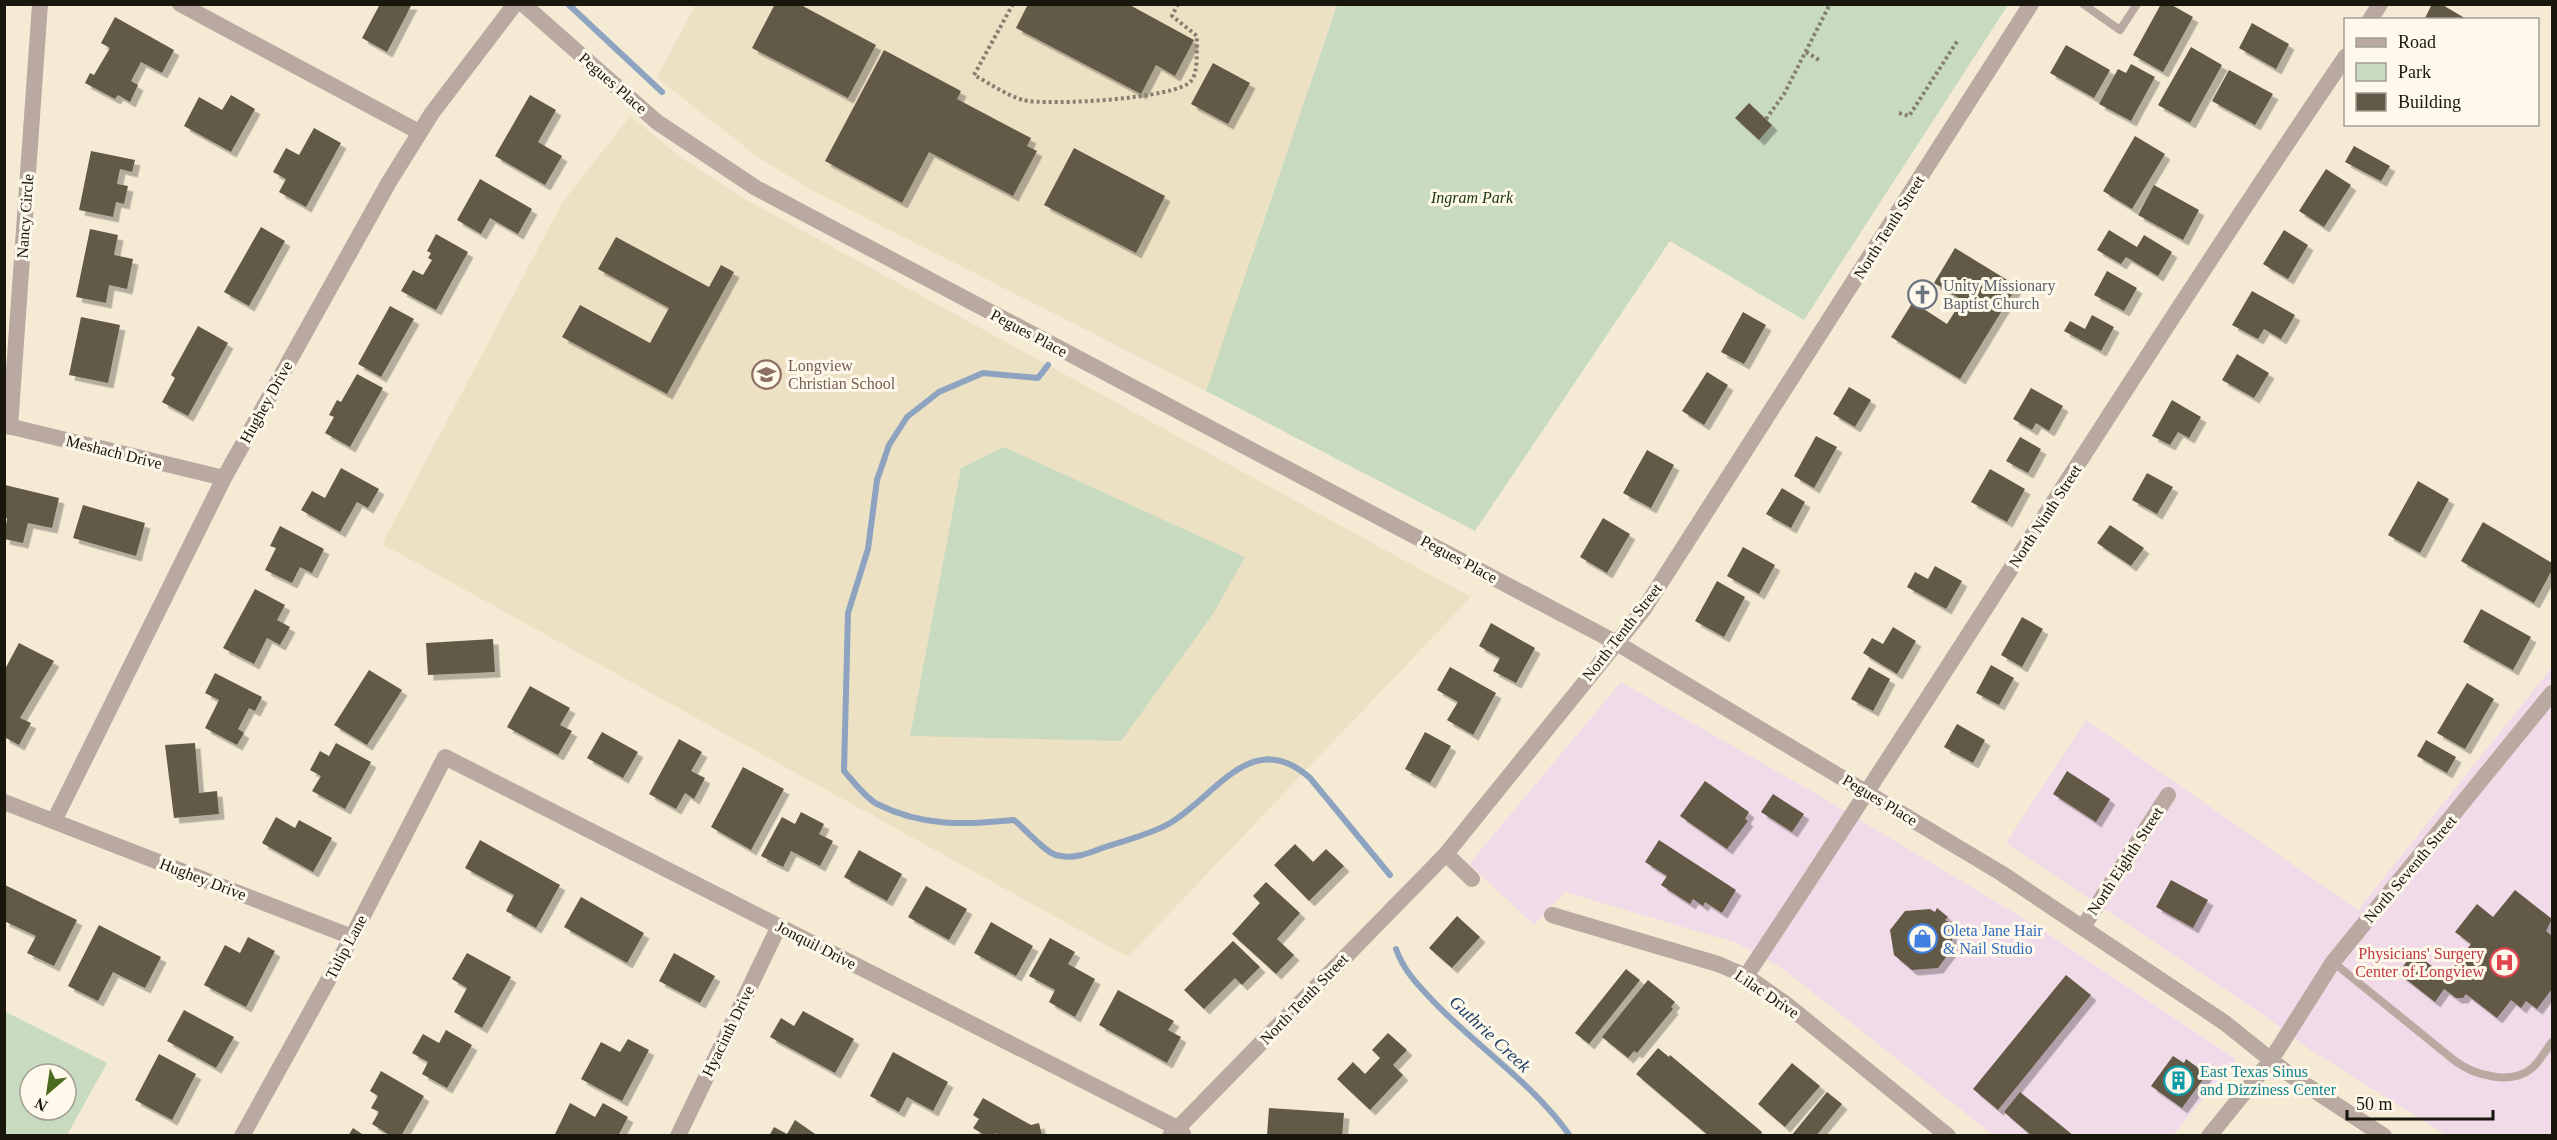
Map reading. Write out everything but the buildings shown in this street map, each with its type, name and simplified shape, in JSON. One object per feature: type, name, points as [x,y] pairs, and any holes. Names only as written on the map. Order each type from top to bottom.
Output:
[{"type":"street","name":"Nancy Circle","points":[[7,426],[40,4]]},
{"type":"street","points":[[180,4],[419,132]]},
{"type":"street","name":"Hughey Drive","points":[[54,821],[224,478],[419,132],[514,4]]},
{"type":"street","name":"Pegues Place","points":[[523,4],[657,122],[763,192],[1615,642],[2001,873],[2226,1023],[2271,1060],[2384,1136]]},
{"type":"street","name":"North Tenth Street","points":[[1177,1133],[1446,854],[1651,598],[2031,4]]},
{"type":"street","points":[[2371,18],[2380,4]]},
{"type":"street","name":"North Ninth Street","points":[[1746,976],[1868,793],[2064,484],[2344,59]]},
{"type":"street","name":"Meshach Drive","points":[[7,426],[224,478]]},
{"type":"street","name":"North Seventh Street","points":[[2209,1136],[2271,1060],[2333,962],[2553,693]]},
{"type":"street","name":"Jonquil Drive","points":[[445,757],[779,926],[1177,1133]]},
{"type":"street","name":"Tulip Lane","points":[[242,1136],[352,937],[445,757]]},
{"type":"street","name":"North Eighth Street","points":[[2083,927],[2168,795]]},
{"type":"street","name":"Hughey Drive","points":[[4,802],[352,937]]},
{"type":"street","points":[[1446,854],[1473,879]]},
{"type":"street","name":"Lilac Drive","points":[[1552,915],[1718,964],[1746,976],[1786,1004],[1948,1136]]},
{"type":"street","name":"Hyacinth Drive","points":[[678,1136],[779,926]]},
{"type":"lane","points":[[2083,4],[2120,30],[2137,4]]},
{"type":"lane","points":[[2333,962],[2456,1061],[2477,1074],[2498,1077],[2523,1074],[2532,1068],[2553,1042]]},
{"type":"path","points":[[1013,4],[974,75],[1017,97],[1038,101],[1127,99],[1162,93],[1190,84],[1194,77],[1197,36],[1172,16],[1178,4]]},
{"type":"path","points":[[1766,119],[1784,94],[1830,4]]},
{"type":"path","points":[[1899,113],[1909,116],[1958,40]]},
{"type":"path","points":[[1806,52],[1821,61]]},
{"type":"shaded area","points":[[695,5],[1337,5],[1206,391],[811,190],[759,158],[657,78]]},
{"type":"shaded area","name":"Longview Christian School","points":[[630,116],[683,159],[745,199],[1471,597],[1128,957],[382,544],[562,203]]},
{"type":"shaded area","points":[[2552,667],[2552,1135],[2446,1135],[2309,1049],[2269,1019],[2006,843],[2086,720],[2358,910]]},
{"type":"shaded area","points":[[1621,682],[1827,800],[2041,929],[2236,1059],[2173,1135],[1993,1135],[1783,969],[1737,943],[1565,892],[1534,925],[1469,864]]},
{"type":"green space","name":"Ingram Park","points":[[1337,5],[2008,5],[1804,320],[1670,241],[1475,531],[1206,391]]},
{"type":"green space","points":[[1004,447],[1245,557],[1213,614],[1121,741],[910,736],[961,468]]},
{"type":"green space","points":[[4,1011],[107,1063],[78,1115],[78,1062],[18,1062],[18,1122],[74,1122],[67,1135],[5,1135]]},
{"type":"waterway","points":[[568,4],[662,92]]},
{"type":"waterway","points":[[1048,365],[1038,378],[983,373],[939,392],[907,417],[889,445],[877,480],[868,549],[848,613],[844,771],[873,801],[894,811],[911,817],[944,822],[978,823],[1014,820],[1051,853],[1069,857],[1147,834],[1163,827],[1187,811],[1236,771],[1252,762],[1270,759],[1289,764],[1310,778],[1390,875]]},
{"type":"waterway","name":"Guthrie Creek","points":[[1396,949],[1407,971],[1427,995],[1522,1082],[1570,1136]]},
{"type":"place","name":"Unity Missionary Baptist Church","points":[[1922,294]]},
{"type":"place","name":"Longview Christian School","points":[[767,374]]},
{"type":"place","name":"Oleta Jane Hair & Nail Studio","points":[[1922,939]]},
{"type":"place","name":"Physicians' Surgery Center of Longview","points":[[2505,962]]},
{"type":"place","name":"East Texas Sinus and Dizziness Center","points":[[2179,1080]]}]
